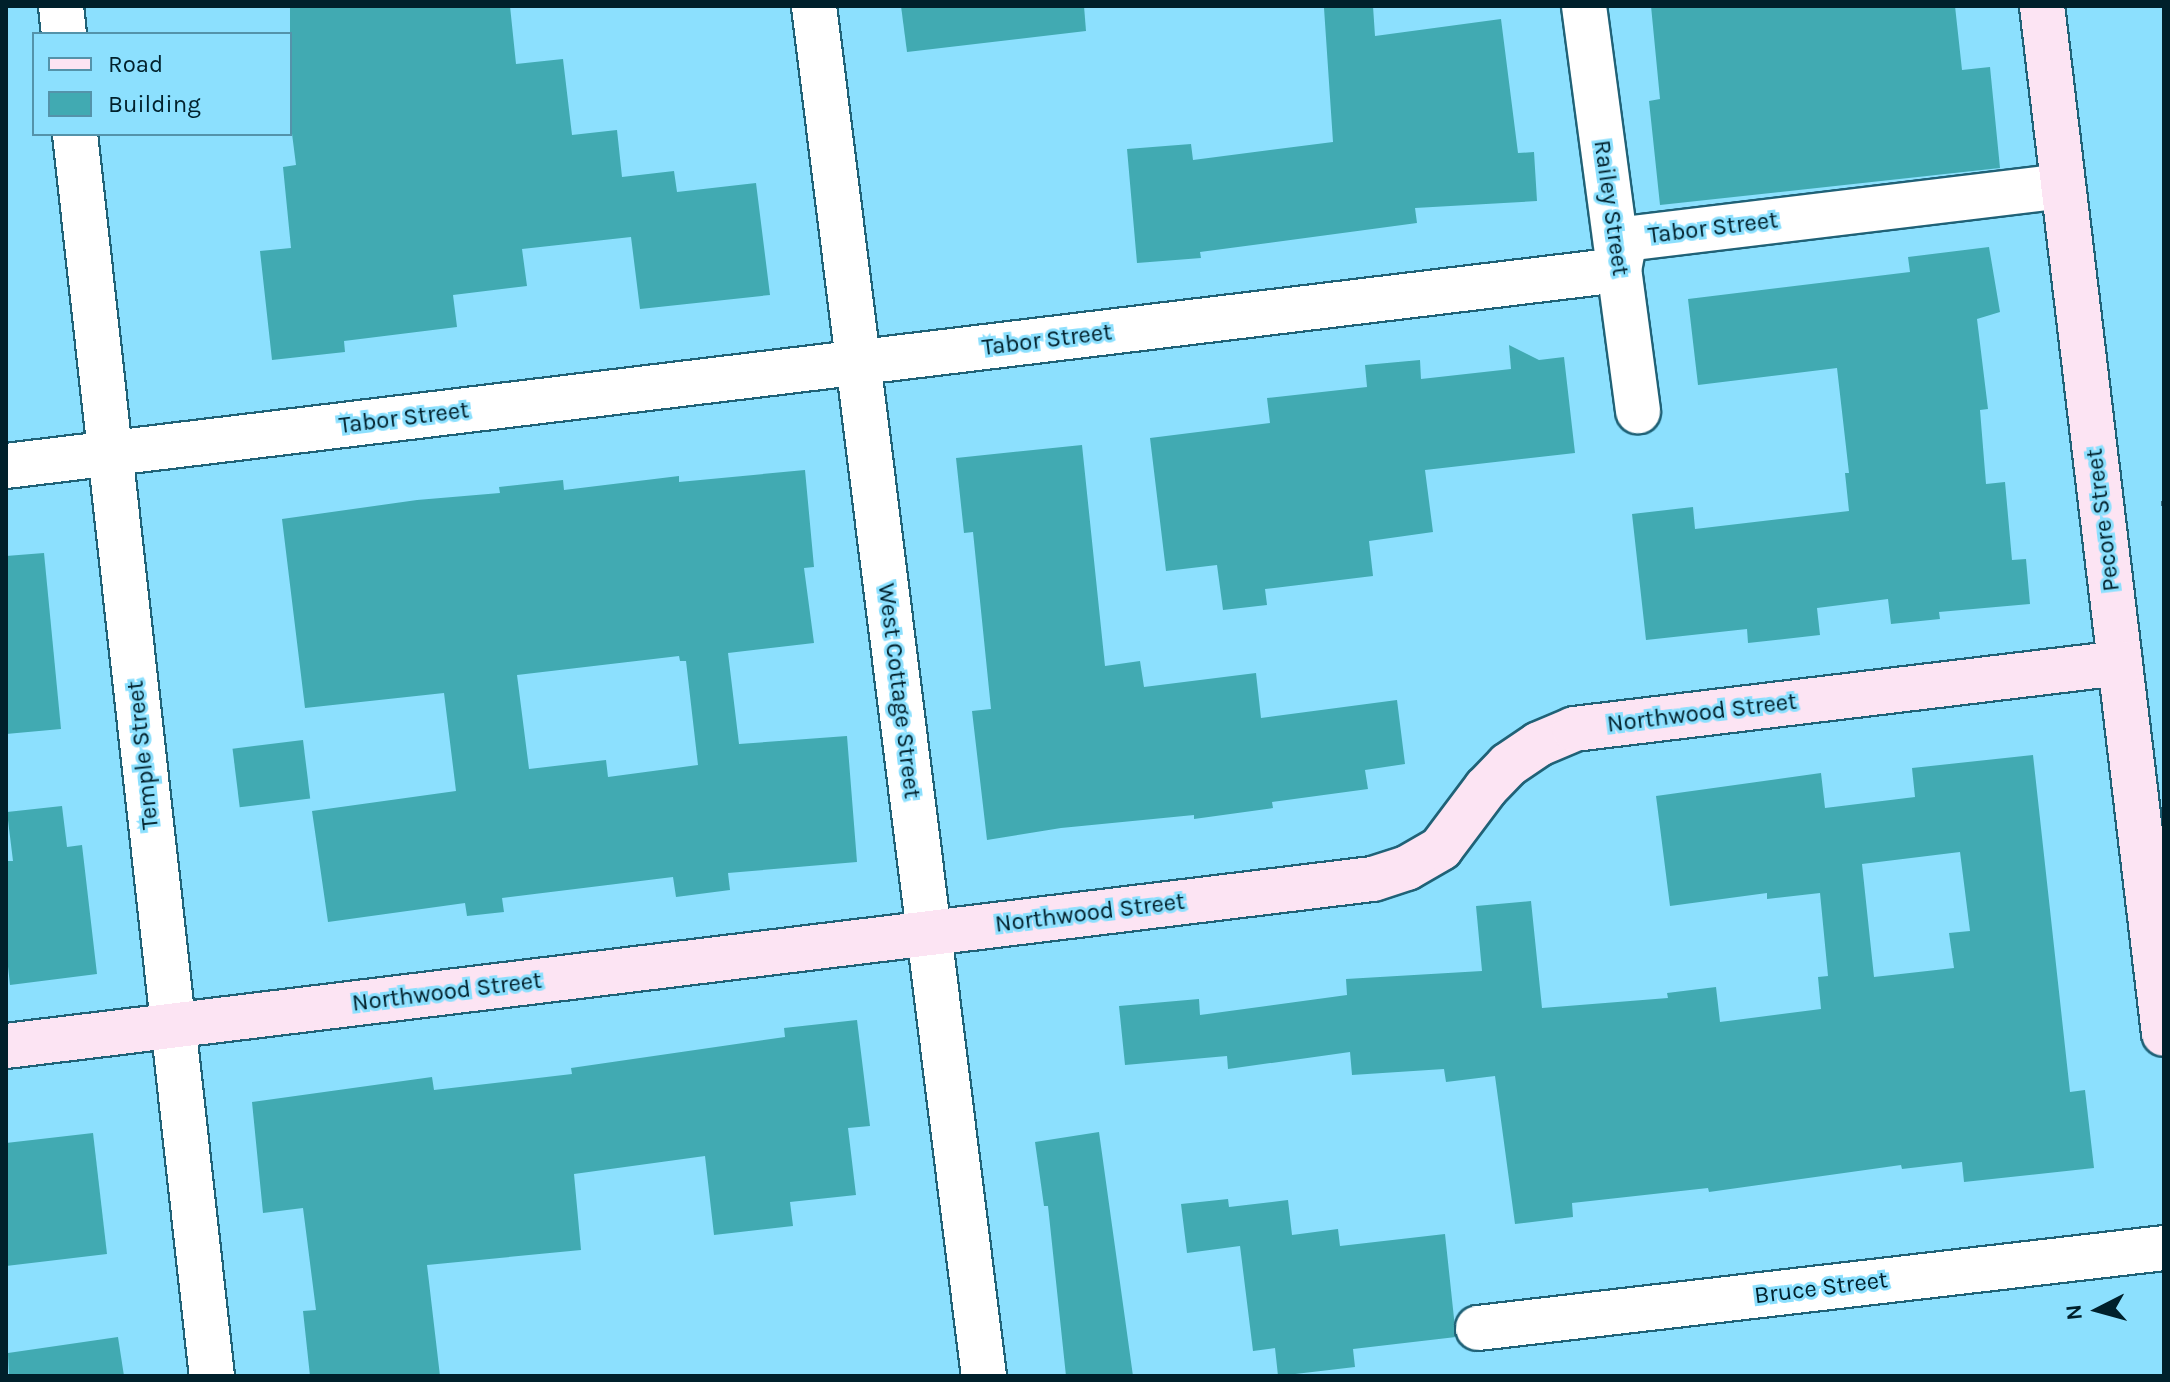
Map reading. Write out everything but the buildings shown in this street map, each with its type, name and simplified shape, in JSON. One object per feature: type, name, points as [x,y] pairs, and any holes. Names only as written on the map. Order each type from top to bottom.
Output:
[{"type":"street","points":[[61,6],[64,32]]},
{"type":"street","name":"West Cottage Street","points":[[814,6],[984,1376]]},
{"type":"street","name":"Railey Street","points":[[1584,6],[1638,411]]},
{"type":"street","name":"Pecore Street","points":[[2042,6],[2164,1034]]},
{"type":"street","name":"Temple Street","points":[[75,136],[212,1376]]},
{"type":"street","name":"Tabor Street","points":[[6,466],[1619,270],[1625,239],[2063,186]]},
{"type":"street","name":"Northwood Street","points":[[6,1046],[1373,879],[1407,868],[1441,848],[1486,788],[1508,765],[1539,744],[1574,729],[2120,663]]},
{"type":"street","name":"Bruce Street","points":[[1478,1328],[2164,1248]]}]
